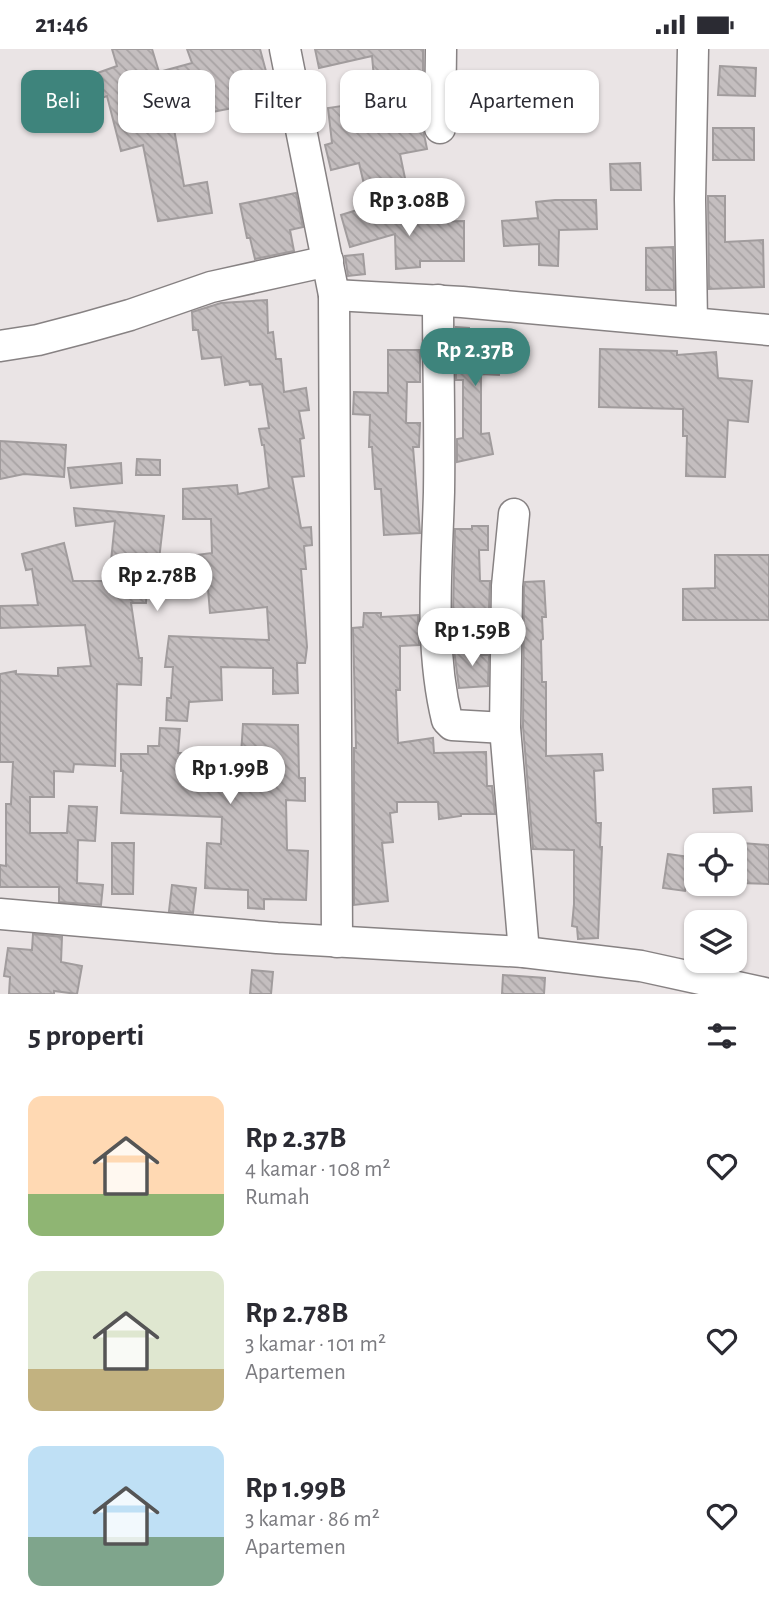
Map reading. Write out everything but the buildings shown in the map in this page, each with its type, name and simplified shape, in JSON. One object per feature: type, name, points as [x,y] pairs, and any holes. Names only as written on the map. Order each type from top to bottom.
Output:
[{"type":"street","points":[[285,49],[334,295],[337,941]]},
{"type":"street","points":[[440,128],[441,49]]},
{"type":"street","points":[[692,322],[690,199],[693,49]]},
{"type":"street","points":[[0,346],[38,340],[130,315],[211,287],[328,261]]},
{"type":"street","points":[[334,295],[438,300],[769,330]]},
{"type":"street","points":[[438,300],[439,492],[436,617],[438,668],[444,709],[447,720],[452,725],[505,728]]},
{"type":"street","points":[[514,514],[507,586],[505,728],[524,951]]},
{"type":"street","points":[[0,914],[337,941],[524,951],[641,966],[769,994]]}]
